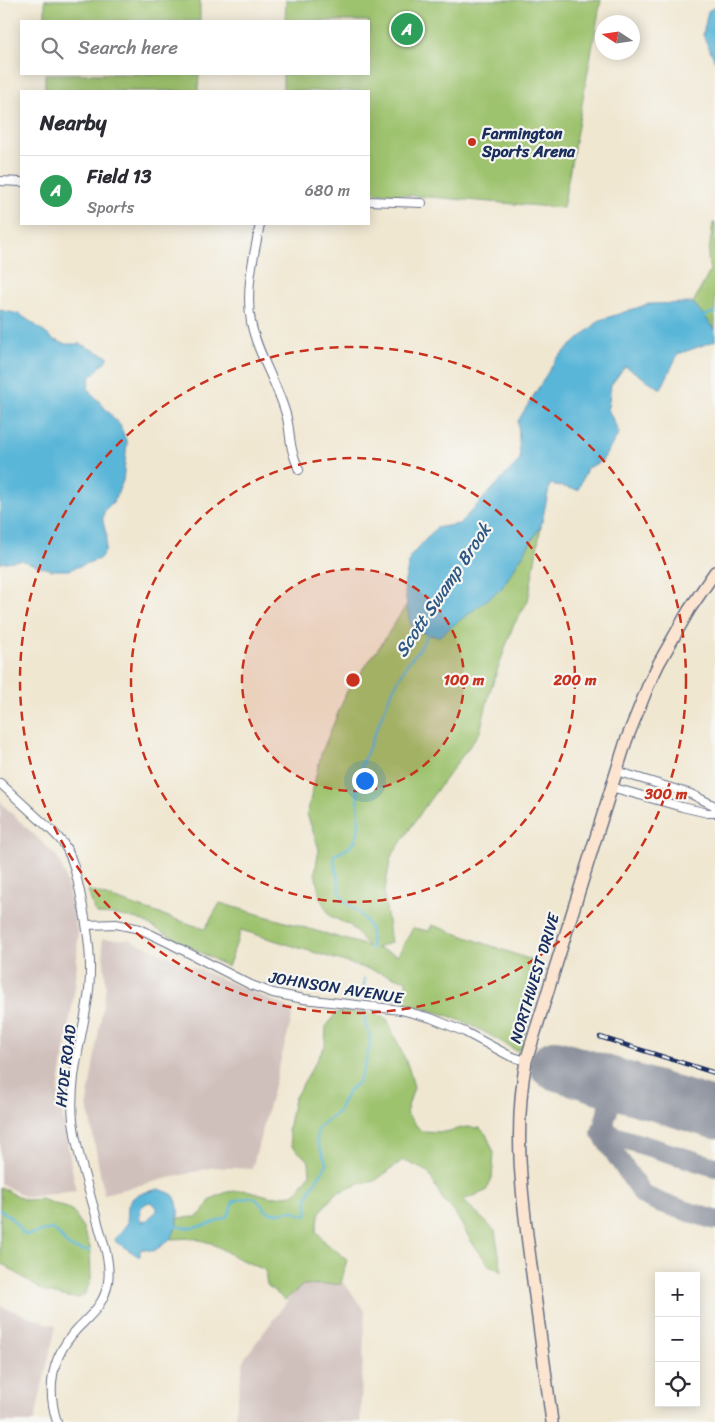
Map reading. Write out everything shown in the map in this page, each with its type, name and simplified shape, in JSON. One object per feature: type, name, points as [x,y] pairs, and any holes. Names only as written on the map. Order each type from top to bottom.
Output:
[{"type":"main road","name":"NORTHWEST DRIVE","points":[[552,1422],[519,1159],[520,1105],[526,1061],[626,741],[655,671],[675,633],[715,572]]},
{"type":"street","points":[[0,181],[20,182]]},
{"type":"street","points":[[370,201],[422,203]]},
{"type":"street","points":[[260,225],[249,298],[252,322],[257,342],[285,410],[290,429],[291,446],[299,470]]},
{"type":"street","points":[[616,771],[691,794],[715,806]]},
{"type":"street","name":"HYDE ROAD","points":[[0,783],[52,830],[68,850],[74,866],[87,925],[90,958],[90,982],[73,1090],[73,1117],[78,1145],[106,1254],[108,1282],[98,1308],[68,1340],[55,1365],[52,1375],[51,1392],[57,1422]]},
{"type":"street","points":[[611,787],[682,807],[708,813],[715,812]]},
{"type":"street","name":"JOHNSON AVENUE","points":[[87,925],[116,924],[140,929],[251,985],[273,993],[304,999],[401,1010],[431,1018],[465,1032],[510,1056],[526,1061]]},
{"type":"shaded area","points":[[0,802],[57,857],[65,875],[78,936],[76,982],[58,1091],[76,1191],[26,1197],[0,1183]]},
{"type":"shaded area","points":[[102,939],[128,939],[294,1010],[252,1169],[214,1167],[104,1194],[87,1103],[106,987]]},
{"type":"shaded area","points":[[302,1281],[344,1283],[365,1311],[360,1422],[234,1422],[244,1359]]},
{"type":"shaded area","points":[[0,1306],[56,1326],[34,1422],[0,1422]]},
{"type":"green space","points":[[45,0],[200,0],[200,20],[45,20]]},
{"type":"green space","name":"Farmington Sports Arena","points":[[286,0],[601,0],[598,15],[595,15],[595,33],[563,208],[370,192],[370,90],[283,90],[283,75],[370,75],[370,20],[285,20]]},
{"type":"green space","points":[[45,75],[199,75],[198,90],[45,90]]},
{"type":"green space","points":[[713,223],[715,223],[715,329],[693,303],[710,271],[708,259]]},
{"type":"green space","points":[[541,526],[528,601],[513,626],[490,691],[480,732],[428,802],[391,857],[384,894],[391,943],[376,948],[398,955],[413,928],[429,931],[432,925],[543,964],[522,1048],[515,1050],[481,1030],[459,1020],[399,1002],[407,981],[241,930],[228,967],[138,919],[97,914],[88,890],[205,929],[220,903],[368,946],[351,926],[330,916],[320,898],[315,872],[319,849],[307,814],[321,754],[347,691],[380,646],[407,604],[409,618],[501,589]]},
{"type":"green space","points":[[336,1013],[373,1013],[387,1019],[408,1066],[414,1087],[406,1113],[421,1131],[445,1132],[466,1127],[480,1128],[486,1134],[494,1153],[492,1178],[486,1191],[463,1200],[495,1231],[502,1272],[489,1265],[471,1241],[455,1213],[442,1198],[428,1172],[403,1160],[375,1181],[356,1185],[335,1194],[320,1212],[316,1231],[327,1244],[347,1259],[341,1284],[303,1285],[285,1300],[267,1285],[265,1270],[237,1258],[211,1243],[192,1238],[171,1239],[179,1218],[196,1217],[202,1213],[211,1199],[227,1192],[246,1190],[272,1197],[292,1195],[300,1188],[310,1174],[309,1161],[292,1146],[288,1130],[294,1099],[325,1046],[326,1027]]},
{"type":"green space","points":[[0,1187],[25,1200],[41,1199],[70,1209],[76,1216],[90,1247],[91,1279],[85,1294],[78,1298],[43,1291],[0,1262]]},
{"type":"water","points":[[715,7],[715,61],[703,35],[708,11]]},
{"type":"water","points":[[693,303],[715,329],[715,341],[678,354],[661,389],[625,366],[611,385],[608,409],[619,433],[602,461],[587,468],[578,490],[550,484],[541,526],[501,589],[438,637],[413,630],[409,618],[404,586],[410,557],[436,528],[459,524],[520,460],[518,421],[556,359],[600,320],[649,304]]},
{"type":"water","points":[[0,310],[19,314],[54,340],[66,344],[80,344],[109,357],[90,378],[88,389],[120,425],[127,443],[123,481],[114,501],[105,510],[103,516],[107,537],[105,552],[99,559],[69,570],[51,570],[20,560],[0,563]]},
{"type":"water","points":[[159,1189],[168,1192],[176,1199],[178,1211],[177,1224],[170,1239],[154,1251],[140,1250],[140,1256],[116,1242],[115,1239],[127,1224],[128,1206],[138,1194]],"holes":[[[147,1203],[153,1203],[157,1211],[142,1222],[140,1220],[141,1209]]]},
{"type":"waterway","name":"Scott Swamp Brook","points":[[702,317],[715,312]]},
{"type":"waterway","name":"Scott Swamp Brook","points":[[371,949],[371,935],[367,922],[341,895],[334,864],[334,855],[348,848],[354,842],[359,825],[357,784],[360,769],[392,691],[409,661],[419,650],[429,632]]},
{"type":"waterway","name":"Scott Swamp Brook","points":[[175,1226],[191,1228],[217,1221],[227,1217],[233,1202],[253,1197],[267,1211],[276,1213],[293,1211],[306,1216],[308,1213],[307,1198],[309,1192],[327,1164],[317,1142],[317,1130],[338,1112],[350,1089],[358,1083],[365,1065],[370,1036],[364,1013],[364,979]]},
{"type":"waterway","points":[[0,1210],[9,1216],[26,1235],[53,1229],[69,1246],[90,1251]]},
{"type":"taxiway","points":[[616,1084],[604,1123],[607,1131],[614,1136],[715,1167]]},
{"type":"taxiway","points":[[603,1127],[601,1133],[643,1195],[661,1203],[715,1220]]},
{"type":"runway","points":[[555,1065],[715,1114]]},
{"type":"railway","points":[[600,1037],[715,1073]]},
{"type":"place","name":"Field 13","points":[[407,29]]},
{"type":"place","name":"Farmington Sports Arena","points":[[472,142]]}]
